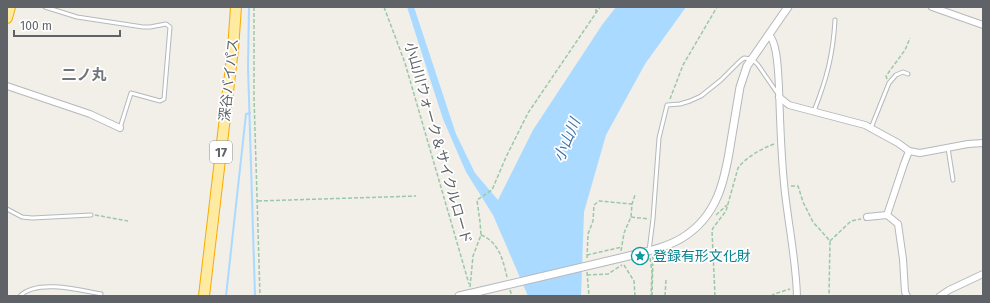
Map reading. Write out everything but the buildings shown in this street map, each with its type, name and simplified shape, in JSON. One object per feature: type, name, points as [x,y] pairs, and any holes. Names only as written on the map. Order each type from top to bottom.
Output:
[{"type":"highway","points":[[7,18],[10,7]]},
{"type":"highway","name":"深谷バイパス","points":[[204,296],[233,49],[236,7]]},
{"type":"street","points":[[459,296],[651,250],[681,238],[693,230],[705,218],[719,194],[727,170],[740,87],[744,73],[788,7]]},
{"type":"street","points":[[932,7],[983,25]]},
{"type":"street","points":[[769,34],[775,49],[781,143],[796,293]]},
{"type":"street","points":[[7,86],[90,114],[120,128]]},
{"type":"street","points":[[779,97],[789,105],[871,128],[909,151],[920,153],[948,147],[983,143]]},
{"type":"street","points":[[887,215],[909,151]]},
{"type":"street","points":[[867,217],[887,215],[898,224],[907,296]]},
{"type":"street","points":[[940,296],[949,290],[983,274]]},
{"type":"lane","points":[[45,7],[77,17],[143,27],[166,24],[170,27],[164,99],[160,101],[131,93],[120,128]]},
{"type":"lane","points":[[814,111],[829,69],[835,20]]},
{"type":"lane","points":[[651,250],[659,138],[667,104],[680,104],[701,96],[744,58],[752,59],[758,65],[779,97]]},
{"type":"lane","points":[[871,128],[889,83],[896,75],[903,72],[908,74]]},
{"type":"lane","points":[[948,147],[953,180]]},
{"type":"lane","points":[[7,209],[22,217],[32,218],[48,218],[81,214],[91,215]]},
{"type":"lane","points":[[20,296],[23,293],[33,289],[46,287],[68,288],[101,294]]},
{"type":"path","points":[[254,7],[254,97],[260,296]]},
{"type":"path","name":"小山川ウォーク＆サイクルロード","points":[[384,7],[407,71],[470,285],[473,256],[481,235],[488,239],[498,249],[508,281]]},
{"type":"path","points":[[596,7],[596,13]]},
{"type":"path","points":[[481,235],[477,200],[492,190],[528,113],[600,7]]},
{"type":"path","points":[[667,104],[683,65],[717,7]]},
{"type":"path","points":[[889,83],[886,76],[905,50],[910,38]]},
{"type":"path","points":[[715,296],[712,231],[726,211],[738,168],[748,158],[765,148],[781,143]]},
{"type":"path","points":[[785,186],[798,186],[803,202],[813,222],[830,241],[829,296]]},
{"type":"path","points":[[587,262],[588,234],[593,221],[593,210],[597,202],[632,204],[635,195]]},
{"type":"path","points":[[257,201],[416,196]]},
{"type":"path","points":[[91,215],[128,221]]},
{"type":"path","points":[[631,217],[651,219]]},
{"type":"path","points":[[830,241],[851,221],[867,217]]},
{"type":"path","points":[[587,255],[622,247]]},
{"type":"path","points":[[651,250],[651,296]]},
{"type":"path","points":[[651,250],[651,296]]},
{"type":"path","points":[[587,275],[608,274],[624,264]]},
{"type":"path","points":[[587,270],[589,296]]},
{"type":"path","points":[[665,296],[666,280]]},
{"type":"path","points":[[509,287],[512,296]]},
{"type":"path","points":[[771,296],[789,289],[796,293]]},
{"type":"water","name":"小山川","points":[[407,7],[414,7],[456,134],[475,173],[498,200],[533,130],[602,25],[616,7],[686,7],[645,64],[606,135],[584,212],[581,296],[528,296],[493,215],[466,172],[443,119]]},
{"type":"waterway","points":[[249,7],[248,67],[255,296]]},
{"type":"waterway","points":[[226,296],[246,114],[250,113]]},
{"type":"place","name":"登録有形文化財","points":[[640,256]]},
{"type":"district","name":"二ノ丸","points":[[84,75]]}]
